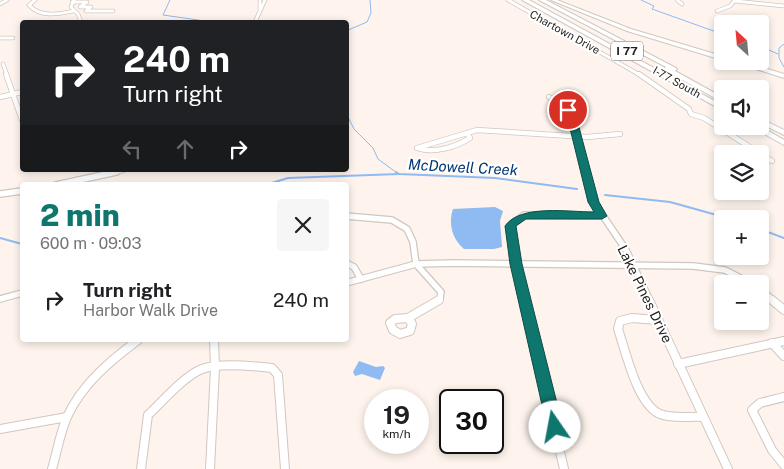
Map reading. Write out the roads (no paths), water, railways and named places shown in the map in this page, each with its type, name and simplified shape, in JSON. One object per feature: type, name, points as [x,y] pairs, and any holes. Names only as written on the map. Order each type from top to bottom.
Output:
[{"type":"highway","name":"I-77 South","points":[[525,0],[714,102]]},
{"type":"highway","name":"I 77","points":[[530,0],[714,102]]},
{"type":"highway","name":"I 77","points":[[536,0],[616,41],[714,96]]},
{"type":"highway","name":"I 77","points":[[542,0],[714,91]]},
{"type":"highway","points":[[592,26],[616,41]]},
{"type":"highway","points":[[769,121],[784,129]]},
{"type":"highway","points":[[769,125],[784,134]]},
{"type":"highway","points":[[769,130],[784,138]]},
{"type":"highway","points":[[769,134],[784,143]]},
{"type":"main road","points":[[553,0],[624,28],[714,56]]},
{"type":"main road","points":[[764,70],[784,76]]},
{"type":"street","points":[[0,4],[7,0]]},
{"type":"street","points":[[35,0],[29,5],[36,12],[52,14],[74,11]]},
{"type":"street","points":[[260,0],[260,10]]},
{"type":"street","points":[[256,20],[263,7],[264,0]]},
{"type":"street","name":"Chartown Drive","points":[[508,0],[642,76],[688,108],[691,114],[704,118],[772,161]]},
{"type":"street","points":[[677,0],[682,4]]},
{"type":"street","points":[[78,14],[91,7],[80,7],[87,2],[73,1],[71,6],[80,20]]},
{"type":"street","points":[[717,12],[730,6],[735,1],[784,6]]},
{"type":"street","points":[[86,11],[113,11]]},
{"type":"street","points":[[0,38],[13,38]]},
{"type":"street","points":[[3,64],[20,114]]},
{"type":"street","points":[[0,97],[20,92]]},
{"type":"street","name":"Lake Pines Drive","points":[[549,97],[568,110],[572,116],[594,202],[626,250],[702,417],[728,469]]},
{"type":"street","points":[[467,132],[470,138],[464,142],[430,151],[422,151],[417,148],[418,146],[467,132],[488,130],[577,136],[620,134]]},
{"type":"street","points":[[69,182],[114,172]]},
{"type":"street","points":[[0,194],[20,191]]},
{"type":"street","points":[[349,216],[392,220],[407,229],[413,242],[416,264],[441,292],[440,299],[408,318]]},
{"type":"street","points":[[564,469],[516,264],[510,226],[521,216],[602,216]]},
{"type":"street","points":[[349,264],[352,265],[361,279]]},
{"type":"street","points":[[349,282],[416,264],[633,266],[661,264],[713,267],[732,275]]},
{"type":"street","points":[[0,299],[20,294]]},
{"type":"street","points":[[769,297],[784,310]]},
{"type":"street","points":[[658,320],[632,318],[620,321],[618,329],[638,384],[648,406],[660,414],[702,417]]},
{"type":"street","points":[[678,364],[784,340]]},
{"type":"street","points":[[52,469],[67,417],[80,395],[95,375],[136,342]]},
{"type":"street","points":[[210,469],[216,368],[214,342]]},
{"type":"street","points":[[772,343],[784,356]]},
{"type":"street","points":[[141,469],[148,415],[185,381],[202,369],[245,365],[272,368],[278,375],[285,469]]},
{"type":"street","points":[[784,397],[760,403],[752,410],[772,450],[784,465]]},
{"type":"street","points":[[0,429],[67,417]]},
{"type":"water","points":[[495,207],[503,211],[500,221],[502,247],[494,249],[464,249],[454,236],[452,230],[453,209]]},
{"type":"water","points":[[359,361],[376,367],[383,366],[385,368],[380,380],[362,374],[355,376],[353,372]]},
{"type":"waterway","name":"McDowell Creek","points":[[170,0],[163,15],[198,20]]},
{"type":"waterway","points":[[349,30],[367,22],[371,13],[370,0]]},
{"type":"waterway","points":[[641,0],[654,6],[652,9],[714,31]]},
{"type":"waterway","points":[[784,44],[779,48],[779,58],[784,67]]},
{"type":"waterway","points":[[769,50],[778,54]]},
{"type":"waterway","name":"McDowell Creek","points":[[349,119],[354,129],[373,148],[378,159],[397,173]]},
{"type":"waterway","points":[[275,182],[288,178],[399,174]]},
{"type":"waterway","name":"McDowell Creek","points":[[399,174],[495,178],[577,189]]},
{"type":"waterway","name":"McDowell Creek","points":[[605,195],[670,202],[714,214]]},
{"type":"waterway","name":"McDowell Creek","points":[[769,232],[784,238]]},
{"type":"waterway","points":[[0,238],[20,243]]}]
